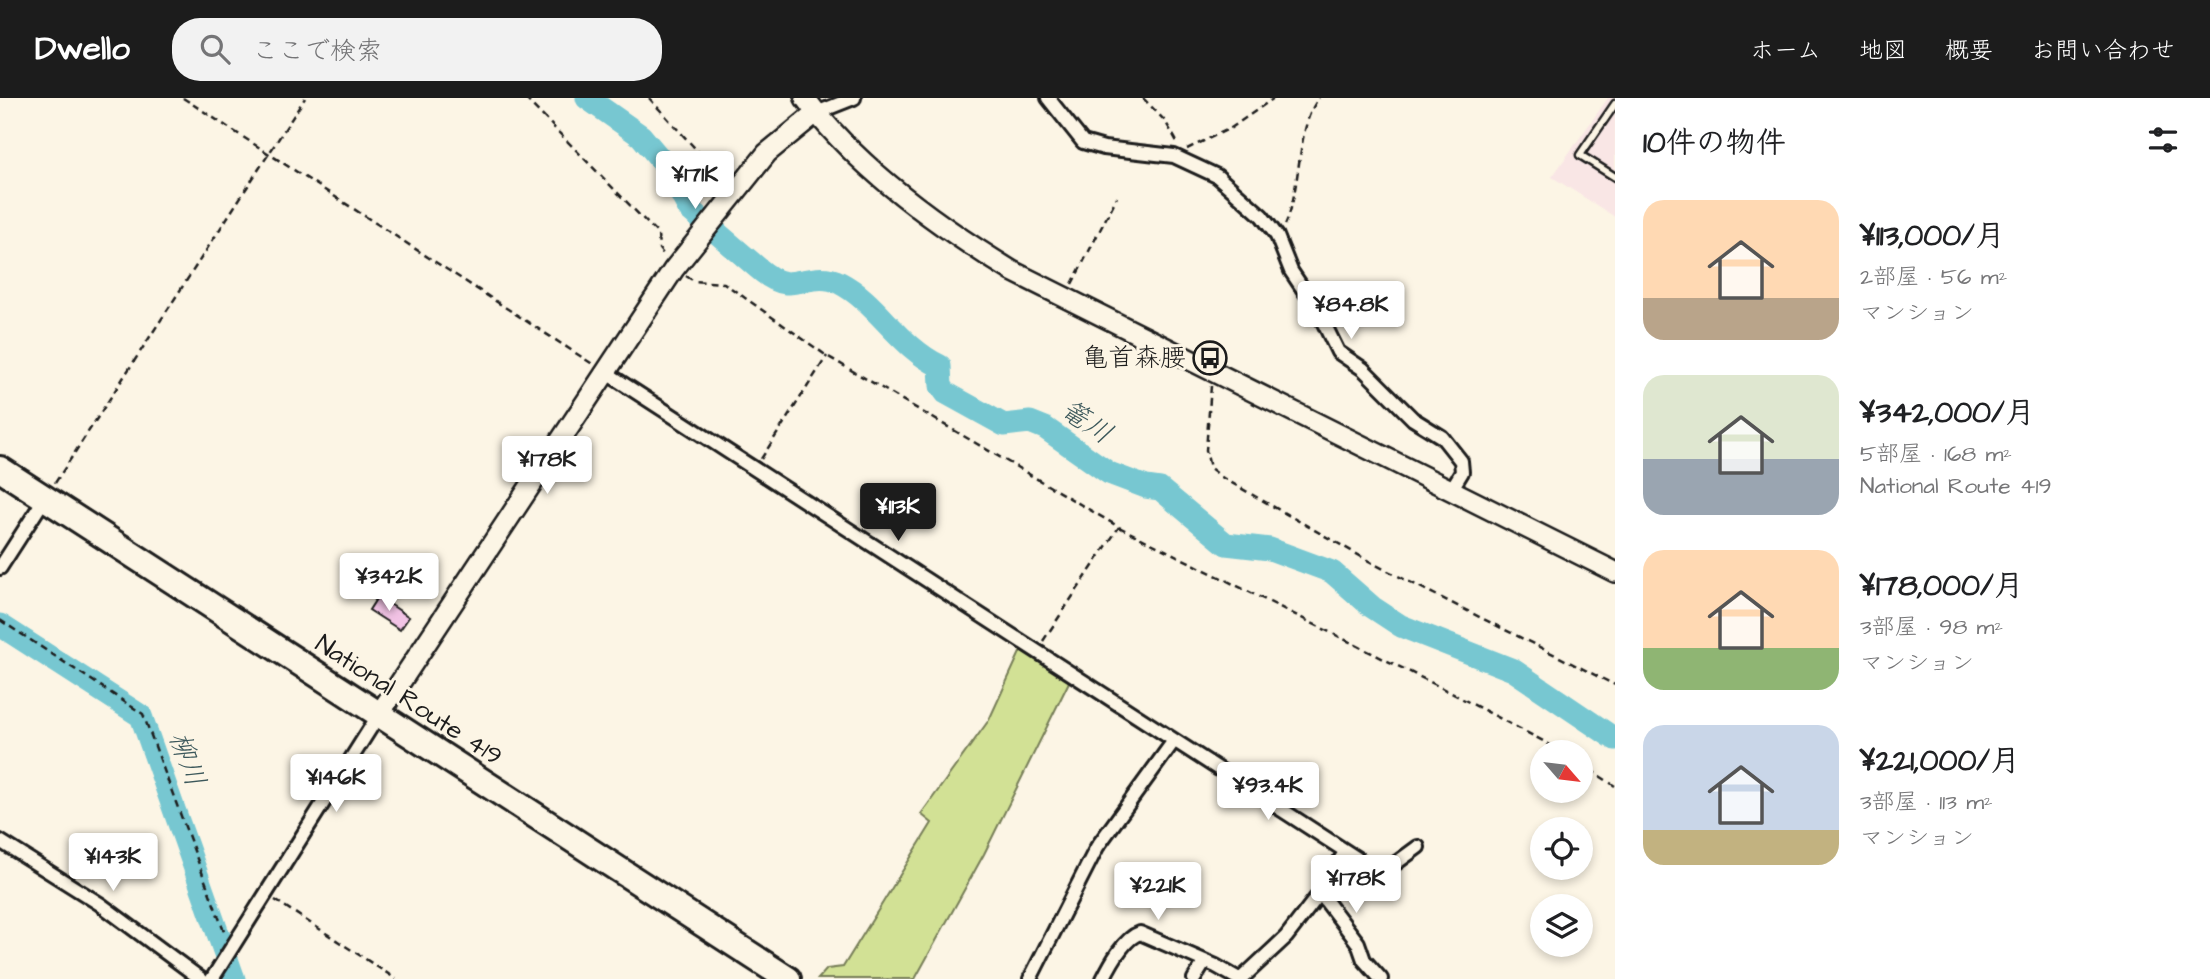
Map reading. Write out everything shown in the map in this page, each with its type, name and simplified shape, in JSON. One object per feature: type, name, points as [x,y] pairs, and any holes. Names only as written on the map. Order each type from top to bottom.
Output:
[{"type":"highway","name":"National Route 419","points":[[0,469],[788,979]]},
{"type":"street","points":[[212,979],[378,716],[680,262],[746,176],[786,136],[811,105],[854,98]]},
{"type":"street","points":[[1048,98],[1083,142],[1104,148],[1174,156],[1217,176],[1262,216],[1277,236],[1291,271],[1319,313],[1338,352],[1363,369],[1413,419],[1443,437],[1461,461],[1462,472],[1451,490]]},
{"type":"street","points":[[811,105],[872,168],[948,231],[1012,271],[1615,572]]},
{"type":"street","points":[[605,372],[1173,742],[1381,874],[1418,847]]},
{"type":"street","points":[[0,568],[45,498]]},
{"type":"street","points":[[1030,979],[1097,847],[1173,742]]},
{"type":"street","points":[[0,841],[100,904],[201,979]]},
{"type":"street","points":[[1102,979],[1125,945],[1140,933],[1240,979],[1286,937],[1320,893],[1345,852]]},
{"type":"street","points":[[1320,893],[1358,943],[1364,960],[1381,979]]},
{"type":"street","points":[[1194,979],[1204,963]]},
{"type":"lane","points":[[1615,104],[1580,155],[1615,177]]},
{"type":"path","points":[[183,98],[605,372]]},
{"type":"path","points":[[45,498],[305,98]]},
{"type":"path","points":[[524,98],[658,234],[659,249],[680,262],[694,281],[724,283],[827,356],[1119,527],[1541,740]]},
{"type":"path","points":[[649,98],[704,157],[723,158],[746,176]]},
{"type":"path","points":[[1143,98],[1165,121],[1181,152],[1231,128],[1274,98]]},
{"type":"path","points":[[1277,236],[1293,205],[1307,118],[1319,98]]},
{"type":"path","points":[[1065,298],[1117,197]]},
{"type":"path","points":[[754,469],[827,356]]},
{"type":"path","points":[[1213,372],[1206,450],[1210,468],[1216,473],[1376,565],[1615,685]]},
{"type":"path","points":[[1035,652],[1119,527]]},
{"type":"path","points":[[0,620],[143,714],[226,937]]},
{"type":"path","points":[[1593,772],[1615,786]]},
{"type":"path","points":[[266,894],[396,979]]},
{"type":"shaded area","points":[[1608,98],[1615,98],[1615,217],[1552,177]]},
{"type":"green space","points":[[1022,648],[1070,680],[984,854],[915,979],[818,979],[827,969],[843,967],[932,823],[921,814],[989,720]]},
{"type":"building","points":[[378,596],[409,617],[400,630],[369,610]]},
{"type":"waterway","name":"篭川","points":[[587,98],[641,136],[667,167],[689,209],[761,271],[786,283],[812,279],[833,280],[853,291],[912,347],[940,366],[941,386],[946,393],[1004,425],[1030,422],[1045,428],[1109,473],[1146,487],[1160,489],[1226,544],[1270,549],[1332,572],[1372,607],[1401,626],[1513,670],[1615,739]]},
{"type":"waterway","name":"柳川","points":[[0,625],[141,716],[234,979]]},
{"type":"place","name":"亀首森腰","points":[[1210,358]]}]
